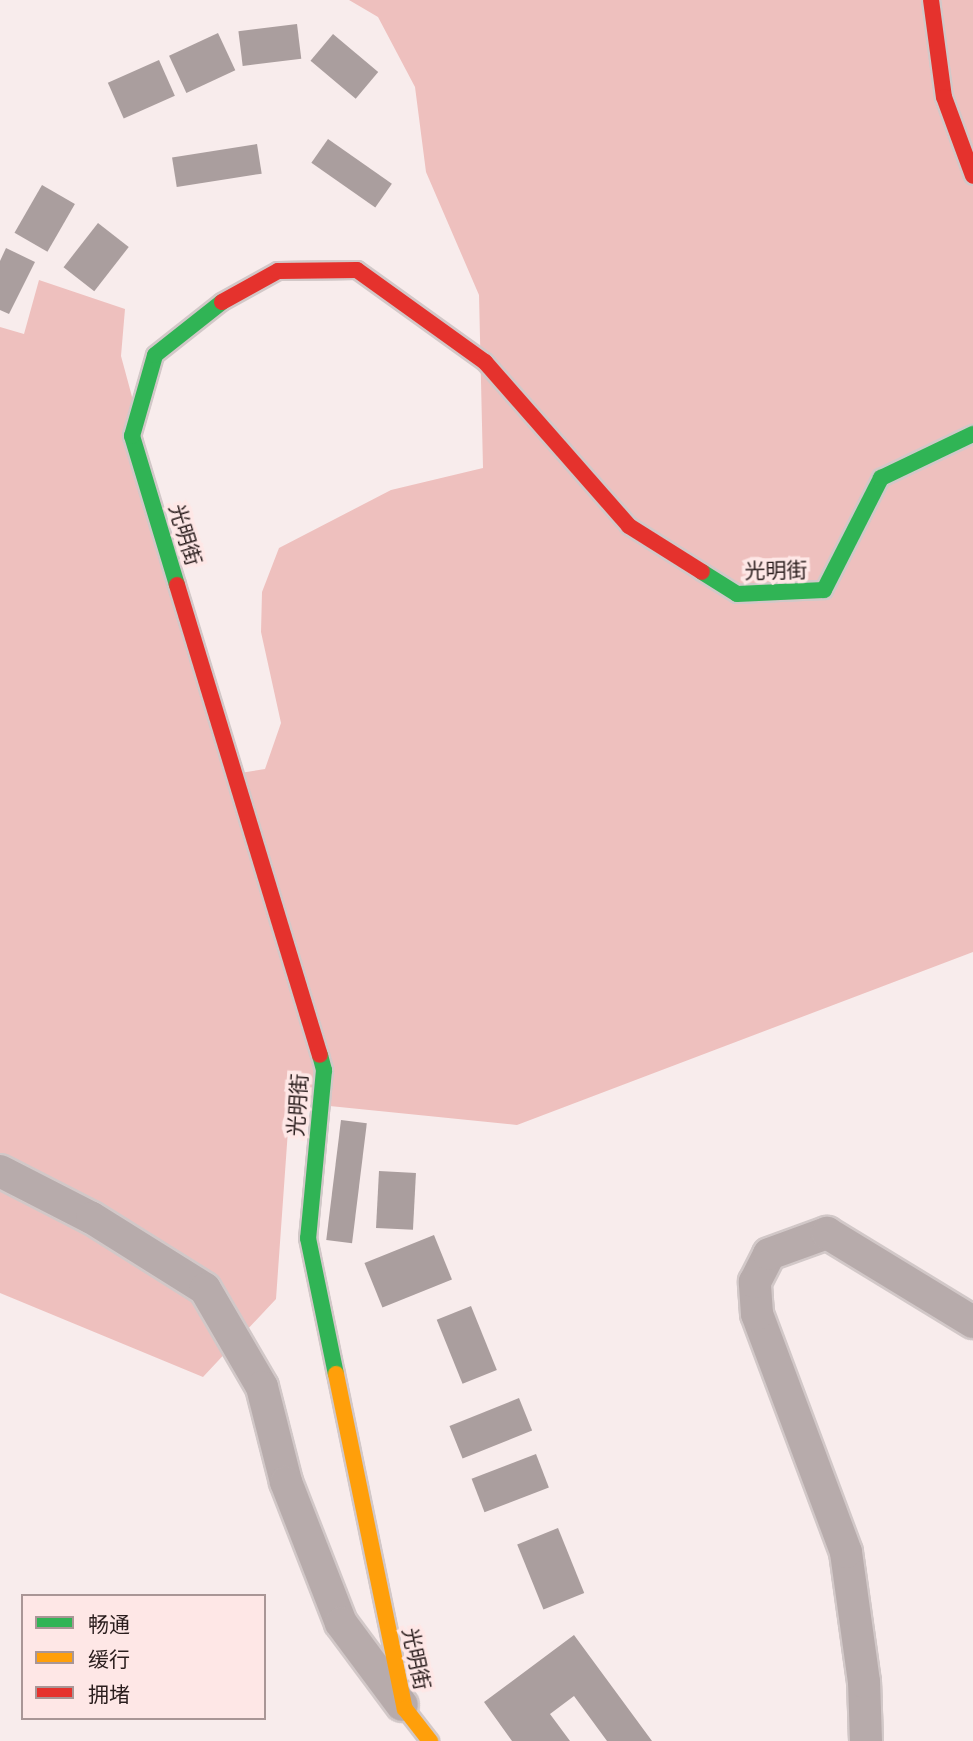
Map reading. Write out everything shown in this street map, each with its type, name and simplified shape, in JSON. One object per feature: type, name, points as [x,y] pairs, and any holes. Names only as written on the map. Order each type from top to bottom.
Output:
[{"type":"street","points":[[931,0],[944,97],[973,176]]},
{"type":"street","name":"光明街","points":[[430,1741],[405,1709],[308,1238],[324,1070],[132,436],[155,355],[212,307],[278,271],[357,270],[485,362],[629,526],[737,594],[824,590],[881,478],[973,434]]},
{"type":"street","points":[[0,1171],[92,1218],[205,1289],[262,1387],[286,1482],[341,1623],[405,1709]]},
{"type":"street","points":[[866,1741],[864,1682],[846,1552],[757,1314],[755,1282],[769,1254],[827,1233],[973,1322]]},
{"type":"shaded area","points":[[349,0],[973,0],[973,952],[517,1125],[290,1102],[276,1299],[203,1377],[0,1293],[0,327],[24,334],[39,280],[125,309],[121,356],[234,774],[265,769],[281,723],[261,632],[262,592],[279,548],[391,490],[483,468],[479,295],[426,172],[415,87],[378,17]]},
{"type":"building","points":[[297,24],[301,59],[243,66],[238,31]]},
{"type":"building","points":[[218,33],[235,70],[186,93],[169,56]]},
{"type":"building","points":[[333,34],[378,72],[356,99],[311,61]]},
{"type":"building","points":[[159,60],[175,96],[124,118],[108,83]]},
{"type":"building","points":[[328,139],[392,184],[375,207],[311,163]]},
{"type":"building","points":[[257,144],[262,174],[177,187],[172,157]]},
{"type":"building","points":[[42,185],[75,204],[47,252],[14,233]]},
{"type":"building","points":[[98,223],[129,247],[94,291],[64,267]]},
{"type":"building","points":[[6,248],[35,262],[9,314],[0,310],[0,261]]},
{"type":"building","points":[[341,1120],[367,1123],[352,1243],[326,1240]]},
{"type":"building","points":[[379,1171],[416,1173],[413,1230],[376,1228]]},
{"type":"building","points":[[434,1235],[452,1280],[382,1308],[364,1263]]},
{"type":"building","points":[[471,1306],[497,1370],[463,1384],[437,1320]]},
{"type":"building","points":[[519,1398],[532,1430],[463,1459],[449,1426]]},
{"type":"building","points":[[536,1454],[549,1488],[484,1512],[472,1479]]},
{"type":"building","points":[[558,1528],[584,1593],[543,1609],[517,1544]]},
{"type":"building","points":[[574,1635],[652,1741],[607,1741],[574,1696],[550,1714],[570,1741],[512,1741],[484,1702]]},
{"type":"traffic: fast","points":[[177,585],[132,436],[155,355],[222,302]]},
{"type":"traffic: fast","points":[[702,572],[737,594],[824,590],[881,478],[973,434]]},
{"type":"traffic: fast","points":[[320,1055],[324,1070],[308,1238],[336,1374]]},
{"type":"traffic: slow","points":[[336,1374],[405,1709],[430,1741]]},
{"type":"traffic: jam","points":[[931,0],[944,97],[973,176]]},
{"type":"traffic: jam","points":[[222,302],[278,271],[357,270],[485,362],[629,526],[702,572]]},
{"type":"traffic: jam","points":[[177,585],[320,1055]]}]
